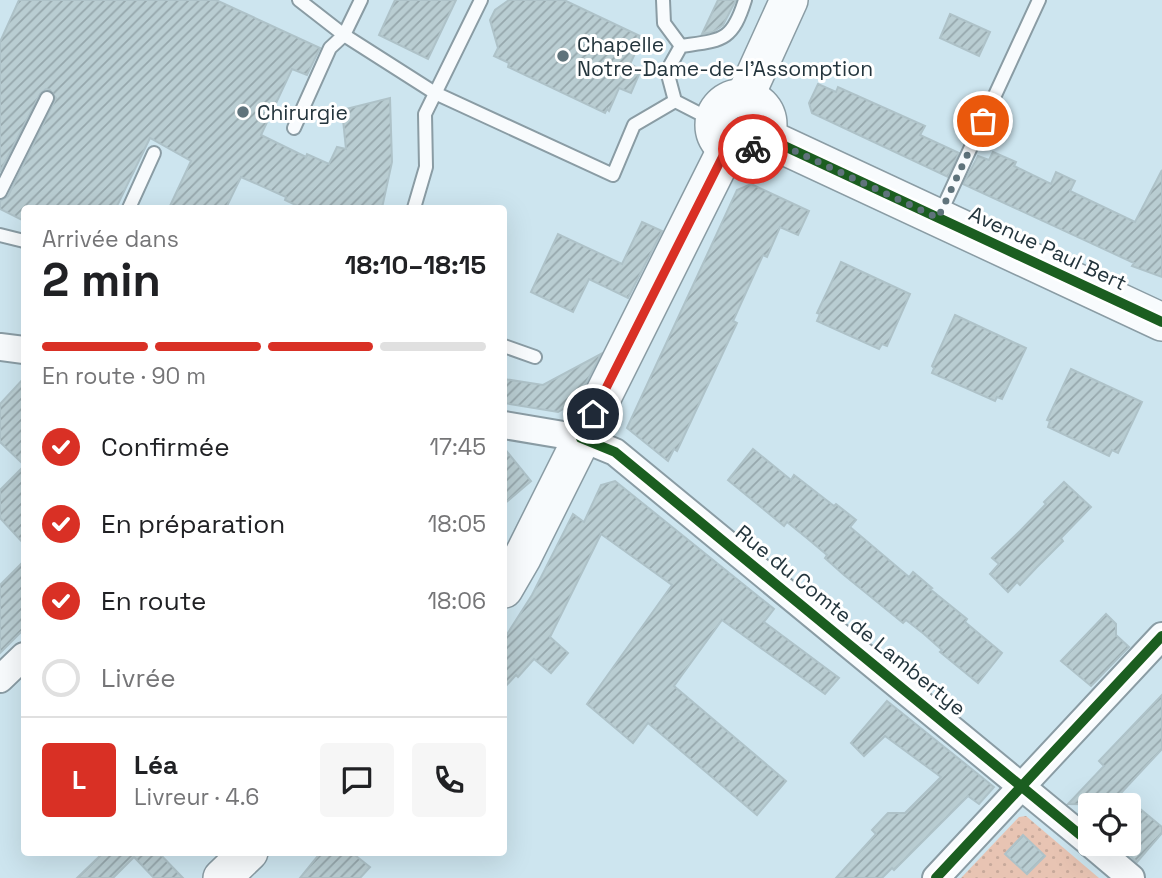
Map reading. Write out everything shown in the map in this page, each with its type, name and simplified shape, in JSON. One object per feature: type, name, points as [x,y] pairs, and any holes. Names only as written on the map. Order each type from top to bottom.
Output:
[{"type":"main road","points":[[744,99],[789,0]]},
{"type":"main road","points":[[744,99],[754,102],[763,110],[768,128],[756,148],[747,152],[736,152],[721,134],[718,112],[726,103],[744,99]]},
{"type":"main road","points":[[507,584],[581,438],[721,134]]},
{"type":"main road","name":"Avenue Paul Bert","points":[[765,137],[1162,322]]},
{"type":"main road","points":[[222,878],[244,856]]},
{"type":"street","points":[[0,347],[21,350]]},
{"type":"street","name":"Rue du Comte de Lambertye","points":[[507,426],[581,438],[615,452],[1078,832]]},
{"type":"street","points":[[936,878],[1162,636]]},
{"type":"street","points":[[0,678],[21,659]]},
{"type":"street","name":"Rue du Comte de Lambertye","points":[[1106,856],[1131,878]]},
{"type":"lane","points":[[299,0],[344,35],[435,93],[613,175],[634,125],[675,101]]},
{"type":"lane","points":[[294,128],[330,48],[344,35],[360,0]]},
{"type":"lane","points":[[415,205],[426,167],[425,114],[481,0]]},
{"type":"lane","points":[[663,0],[664,23],[681,46]]},
{"type":"lane","points":[[681,46],[716,41],[737,26],[745,0]]},
{"type":"lane","points":[[938,218],[1039,0]]},
{"type":"lane","points":[[681,46],[667,71],[675,101],[721,134]]},
{"type":"lane","points":[[0,192],[47,98]]},
{"type":"lane","points":[[131,205],[154,153]]},
{"type":"lane","points":[[0,235],[21,240]]},
{"type":"lane","points":[[507,347],[535,357]]},
{"type":"shaded area","points":[[1026,816],[1099,878],[961,878],[1019,817]]},
{"type":"building","points":[[19,0],[216,0],[320,48],[307,75],[292,69],[261,135],[306,157],[307,154],[329,164],[337,147],[346,149],[342,110],[390,98],[392,162],[383,205],[296,205],[285,200],[286,197],[241,177],[227,205],[170,205],[191,161],[150,138],[117,205],[21,205],[21,220],[0,209],[0,201],[8,196],[56,98],[46,89],[40,94],[0,172],[0,42]]},
{"type":"building","points":[[395,0],[456,0],[428,59],[379,35]]},
{"type":"building","name":"Chapelle Notre-Dame-de-l'Assomption","points":[[509,0],[564,0],[640,36],[638,40],[641,41],[630,64],[641,70],[631,93],[619,88],[609,111],[607,109],[605,113],[508,67],[509,63],[494,56],[498,48],[490,20],[495,10]]},
{"type":"building","points":[[718,0],[736,0],[723,25],[713,32],[702,34]]},
{"type":"building","points":[[950,14],[990,32],[979,56],[940,38]]},
{"type":"building","points":[[818,84],[836,92],[838,87],[925,126],[920,135],[959,153],[948,177],[812,113],[809,103]]},
{"type":"building","points":[[993,152],[1016,162],[1014,166],[1051,184],[1056,172],[1075,181],[1070,191],[1135,222],[1162,170],[1162,277],[1132,266],[1134,263],[963,184],[978,156],[989,160]]},
{"type":"building","points":[[751,184],[809,211],[798,235],[780,227],[767,257],[763,255],[733,321],[737,323],[677,451],[674,449],[668,461],[627,428],[737,190]]},
{"type":"building","points":[[642,222],[662,231],[628,298],[589,279],[573,312],[531,292],[558,234],[622,264]]},
{"type":"building","points":[[841,262],[910,294],[887,346],[882,344],[879,349],[817,321],[820,314],[817,313]]},
{"type":"building","points":[[955,315],[1026,348],[1002,399],[997,397],[995,401],[932,373],[932,366]]},
{"type":"building","points":[[601,354],[577,401],[558,412],[507,404],[507,379],[543,385]]},
{"type":"building","points":[[1071,369],[1142,402],[1118,453],[1112,450],[1109,456],[1048,427],[1050,421],[1047,420]]},
{"type":"building","points":[[21,381],[21,462],[0,442],[0,404]]},
{"type":"building","points":[[753,449],[791,480],[794,475],[856,520],[850,527],[909,577],[913,572],[1002,653],[978,683],[940,652],[942,650],[924,634],[906,620],[903,623],[844,575],[825,558],[827,555],[808,539],[787,522],[784,526],[728,480]]},
{"type":"building","points":[[507,452],[531,481],[507,501]]},
{"type":"building","points":[[21,469],[21,541],[0,518],[0,490]]},
{"type":"building","points":[[615,481],[774,609],[764,622],[839,678],[825,694],[722,620],[674,686],[786,781],[757,815],[648,723],[633,743],[587,704],[672,585],[601,534],[550,637],[568,653],[551,673],[534,659],[507,685],[507,634],[532,595],[573,514],[584,522],[601,485]]},
{"type":"building","points":[[1064,482],[1091,507],[1061,538],[1063,541],[1020,585],[1017,582],[1008,592],[990,574],[999,564],[992,558]]},
{"type":"building","points":[[21,564],[21,632],[0,653],[0,585]]},
{"type":"building","points":[[1106,614],[1116,624],[1116,635],[1129,647],[1091,686],[1061,661]]},
{"type":"building","points":[[1162,695],[1162,749],[1121,793],[1078,793],[1104,766],[1099,761]]},
{"type":"building","points":[[887,701],[994,787],[979,804],[968,796],[894,870],[892,868],[882,878],[836,878],[876,834],[872,830],[888,813],[905,813],[941,777],[885,736],[864,756],[851,743]]},
{"type":"building","points":[[1078,793],[1078,804],[1068,804]]},
{"type":"building","points":[[1141,810],[1162,827],[1162,833],[1137,862],[1130,856],[1141,856]]},
{"type":"building","points":[[1023,835],[1045,856],[1027,874],[1005,854]]},
{"type":"building","points":[[100,856],[162,856],[183,878],[154,878],[134,857],[113,878],[77,878]]},
{"type":"building","points":[[318,856],[356,856],[370,867],[360,878],[300,878]]},
{"type":"cycle path","points":[[765,137],[1162,322]]},
{"type":"cycle path","points":[[581,438],[615,452],[1078,833]]},
{"type":"cycle path","points":[[936,878],[1162,636]]},
{"type":"way so far","points":[[753,149],[765,137],[938,218],[983,121]]},
{"type":"place","name":"Chapelle Notre-Dame-de-l'Assomption","points":[[563,56]]},
{"type":"place","name":"Chirurgie","points":[[243,112]]},
{"type":"route","points":[[593,414],[727,148],[736,152],[753,149]]}]
